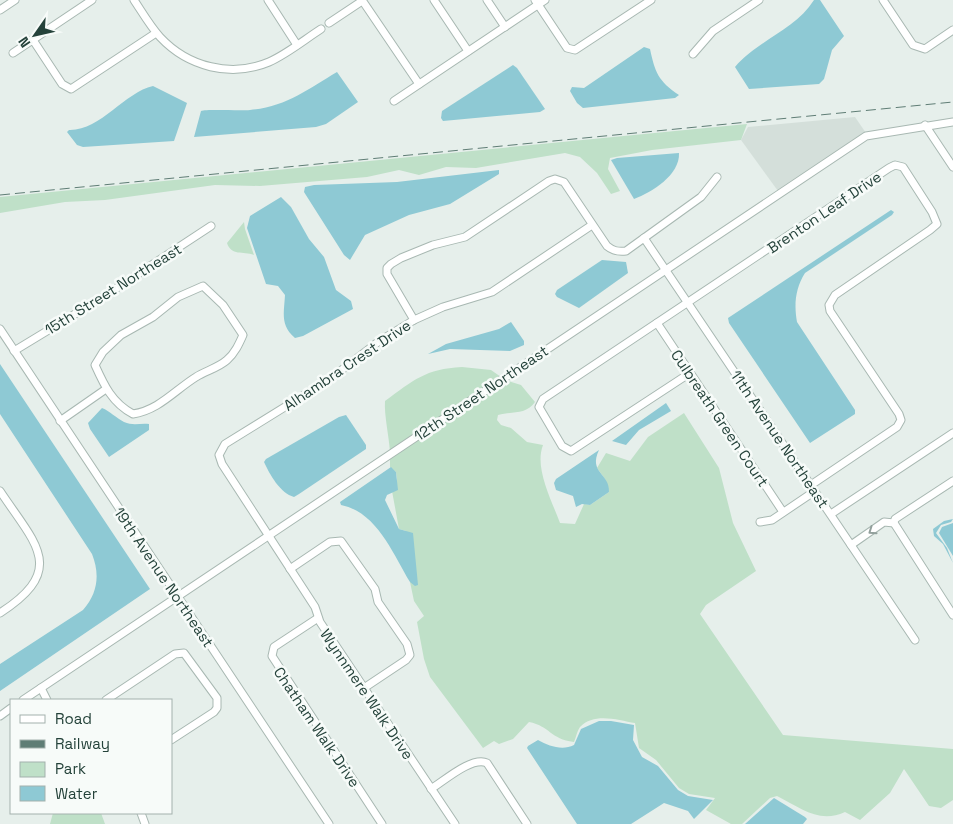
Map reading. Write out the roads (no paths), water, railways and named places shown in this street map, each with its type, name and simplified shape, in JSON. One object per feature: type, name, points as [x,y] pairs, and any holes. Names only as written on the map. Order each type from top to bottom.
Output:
[{"type":"street","points":[[0,10],[15,0]]},
{"type":"street","points":[[12,53],[92,0]]},
{"type":"street","points":[[134,0],[156,33],[185,57],[199,64],[224,69],[257,66],[276,58],[321,29]]},
{"type":"street","points":[[268,0],[297,45]]},
{"type":"street","points":[[329,23],[362,0],[419,84]]},
{"type":"street","points":[[434,0],[468,51]]},
{"type":"street","points":[[487,0],[505,27]]},
{"type":"street","points":[[394,101],[505,27],[536,2],[545,0]]},
{"type":"street","points":[[536,2],[567,48],[575,50],[651,0]]},
{"type":"street","points":[[693,54],[713,31],[759,0]]},
{"type":"street","points":[[883,0],[913,44],[925,49],[953,30]]},
{"type":"street","points":[[33,40],[62,84],[72,89],[156,33]]},
{"type":"street","name":"12th Street Northeast","points":[[24,699],[866,136],[953,122]]},
{"type":"street","points":[[926,125],[953,167]]},
{"type":"street","name":"Brenton Leaf Drive","points":[[690,373],[572,451],[562,446],[540,413],[539,407],[543,398],[889,168],[895,165],[903,167],[936,218],[937,224],[835,295],[829,305],[830,312],[899,414],[901,420],[897,427],[813,488]]},
{"type":"street","points":[[414,320],[387,274],[391,264],[433,245],[465,237],[555,179],[564,182],[611,250],[626,251],[701,197],[717,178]]},
{"type":"street","name":"Alhambra Crest Drive","points":[[269,536],[222,464],[219,455],[225,444],[330,379],[378,342],[414,320],[443,307],[492,292],[592,225]]},
{"type":"street","name":"15th Street Northeast","points":[[14,350],[103,297],[211,226]]},
{"type":"street","name":"11th Avenue Northeast","points":[[644,238],[915,640]]},
{"type":"street","points":[[204,286],[223,305],[243,335],[236,350],[226,361],[196,377],[166,400],[141,412],[133,414],[124,409],[106,389],[95,364],[121,334],[153,317],[178,297],[204,286]]},
{"type":"street","name":"Culbreath Green Court","points":[[657,323],[783,512]]},
{"type":"street","name":"19th Avenue Northeast","points":[[0,329],[329,824]]},
{"type":"street","points":[[60,421],[106,389]]},
{"type":"street","points":[[830,514],[953,433]]},
{"type":"street","points":[[894,524],[896,519],[953,481]]},
{"type":"street","points":[[760,522],[772,520],[813,488]]},
{"type":"street","points":[[0,491],[34,542],[40,568],[37,581],[21,600],[0,613]]},
{"type":"street","points":[[851,545],[884,522],[894,524],[953,615]]},
{"type":"street","name":"Wynnmere Walk Drive","points":[[269,536],[315,607],[318,618],[455,824]]},
{"type":"street","points":[[290,569],[330,542],[341,541],[375,589],[378,602],[407,644],[410,654],[406,660],[364,688]]},
{"type":"street","name":"Chatham Walk Drive","points":[[318,618],[274,647],[272,656],[382,824]]},
{"type":"street","points":[[108,699],[175,654],[184,653],[217,698],[218,703],[214,712],[172,739]]},
{"type":"street","points":[[41,688],[46,699]]},
{"type":"street","points":[[432,789],[474,761],[483,761],[487,763],[528,824]]},
{"type":"water","points":[[814,0],[820,0],[844,36],[832,50],[824,79],[819,84],[749,89],[735,67],[754,49],[797,19]]},
{"type":"water","points":[[644,47],[650,49],[658,75],[666,85],[679,95],[675,98],[583,108],[577,103],[570,91],[572,87],[584,88]]},
{"type":"water","points":[[513,65],[545,109],[540,112],[443,121],[441,118],[442,111]]},
{"type":"water","points":[[337,72],[358,102],[326,124],[316,127],[194,137],[201,111],[250,110],[275,105],[306,91]]},
{"type":"water","points":[[153,86],[187,103],[174,141],[83,147],[77,145],[67,132],[91,124],[132,96]]},
{"type":"water","points":[[679,153],[675,168],[664,182],[634,199],[611,160],[617,158]]},
{"type":"water","points":[[499,170],[499,174],[450,204],[409,215],[365,235],[350,260],[344,255],[304,192],[305,187],[314,185],[397,182]]},
{"type":"water","points":[[281,197],[291,207],[309,239],[324,257],[336,290],[351,301],[353,309],[303,336],[295,338],[285,323],[285,295],[278,286],[266,284],[247,228],[250,216]]},
{"type":"water","points":[[891,210],[894,212],[892,215],[805,273],[799,285],[796,303],[797,322],[855,410],[855,414],[810,443],[729,323],[728,318]]},
{"type":"water","points":[[602,260],[626,262],[628,273],[579,308],[557,297],[555,294],[557,290]]},
{"type":"water","points":[[511,322],[524,341],[524,345],[510,351],[450,349],[428,354],[446,344],[499,329]]},
{"type":"water","points":[[0,364],[150,589],[0,691],[0,664],[83,610],[95,590],[97,576],[92,554],[0,414]]},
{"type":"water","points":[[666,403],[671,411],[639,430],[626,445],[612,441]]},
{"type":"water","points":[[102,408],[127,423],[149,424],[149,430],[109,457],[88,423]]},
{"type":"water","points":[[346,415],[366,445],[366,449],[294,497],[284,492],[269,472],[264,462],[266,459],[339,417]]},
{"type":"water","points":[[599,450],[596,464],[606,481],[609,492],[590,505],[582,504],[576,507],[573,496],[556,490],[554,483],[556,479]]},
{"type":"water","points":[[391,467],[396,472],[398,490],[387,495],[385,500],[399,529],[413,533],[418,585],[415,586],[410,582],[390,547],[374,525],[365,516],[354,509],[341,505],[340,502]]},
{"type":"water","points":[[953,519],[951,522],[941,525],[936,533],[947,548],[953,563],[943,544],[934,536],[933,529],[944,521]]},
{"type":"water","points":[[953,523],[953,556],[939,533],[942,527]]},
{"type":"water","points":[[599,721],[634,725],[633,740],[642,757],[658,766],[678,790],[688,796],[713,800],[694,819],[688,811],[664,803],[631,824],[577,824],[527,748],[538,740],[556,747],[569,747],[574,745],[581,729]]},
{"type":"water","points":[[774,798],[807,819],[803,824],[745,824]]},
{"type":"railway","points":[[0,195],[953,102]]}]
